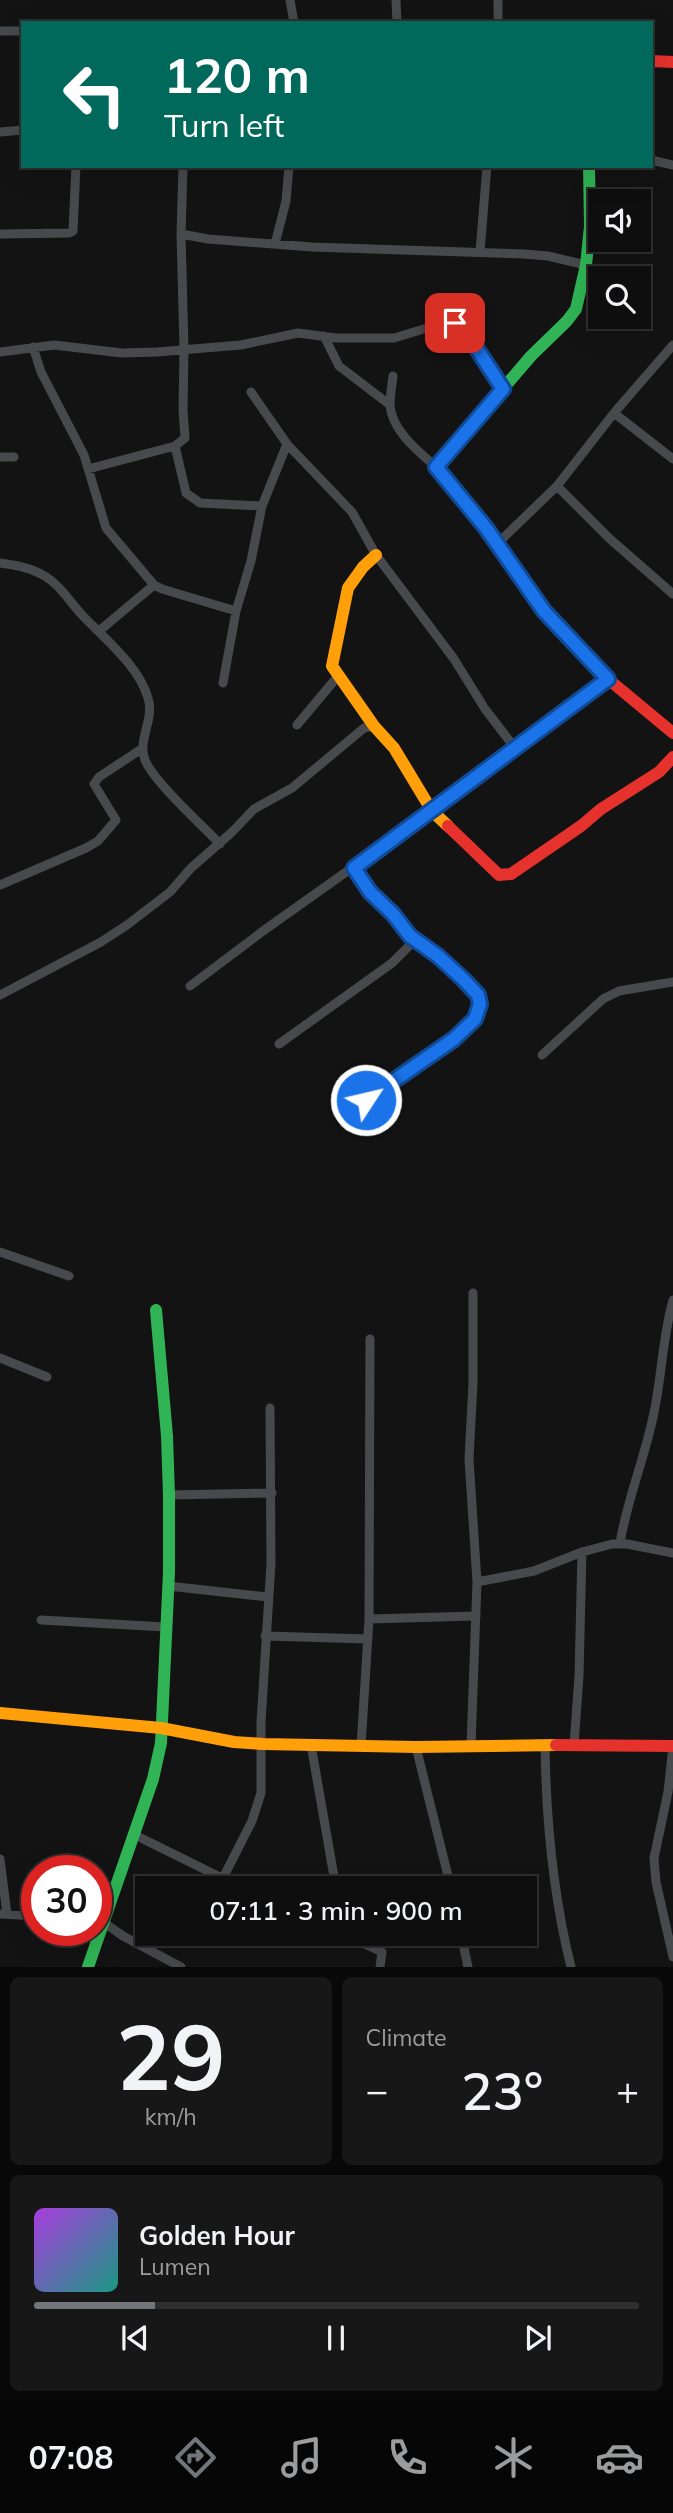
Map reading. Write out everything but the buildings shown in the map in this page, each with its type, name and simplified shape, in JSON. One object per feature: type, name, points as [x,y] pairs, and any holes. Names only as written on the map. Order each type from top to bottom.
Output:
[{"type":"street","points":[[290,0],[294,21]]},
{"type":"street","points":[[396,0],[397,21]]},
{"type":"street","points":[[498,0],[498,21]]},
{"type":"street","points":[[0,31],[21,31]]},
{"type":"street","points":[[653,61],[673,62]]},
{"type":"street","points":[[0,132],[21,130]]},
{"type":"street","points":[[653,160],[673,165]]},
{"type":"street","points":[[0,234],[73,232],[76,168]]},
{"type":"street","points":[[88,469],[175,446],[185,438],[180,234],[183,168]]},
{"type":"street","points":[[275,244],[286,201],[289,168]]},
{"type":"street","points":[[480,252],[486,168]]},
{"type":"street","points":[[436,467],[576,309],[586,265],[590,226],[589,168]]},
{"type":"street","points":[[180,234],[275,244],[548,256],[586,265]]},
{"type":"street","points":[[0,352],[54,345],[121,353],[184,349],[241,345],[298,333],[394,338],[439,324],[455,323],[464,329],[503,389]]},
{"type":"street","points":[[324,336],[339,366],[390,405]]},
{"type":"street","points":[[498,543],[557,486],[614,413],[673,345]]},
{"type":"street","points":[[33,347],[41,372],[83,455],[106,528],[154,585],[236,611]]},
{"type":"street","points":[[393,376],[390,405],[395,422],[404,436],[436,467],[498,543],[544,611],[608,679],[673,733]]},
{"type":"street","points":[[251,392],[287,444],[352,512],[376,555],[446,648],[485,709],[515,748]]},
{"type":"street","points":[[614,413],[673,459]]},
{"type":"street","points":[[222,683],[236,611],[251,561],[262,506],[287,444]]},
{"type":"street","points":[[175,446],[186,493],[192,499],[200,503],[262,506]]},
{"type":"street","points":[[0,457],[14,457]]},
{"type":"street","points":[[557,486],[610,539],[673,594]]},
{"type":"street","points":[[376,555],[352,579],[348,588],[332,666],[374,726],[394,748],[432,811],[499,875],[511,874],[659,772],[673,757]]},
{"type":"street","points":[[0,563],[20,566],[42,574],[56,584],[126,661],[148,698],[150,716],[143,748],[149,768],[219,844]]},
{"type":"street","points":[[99,631],[154,585]]},
{"type":"street","points":[[297,724],[338,676]]},
{"type":"street","points":[[190,986],[432,811],[608,679]]},
{"type":"street","points":[[0,995],[29,977],[101,942],[127,925],[170,892],[254,809],[292,788],[364,727],[374,726]]},
{"type":"street","points":[[0,885],[98,841],[116,820],[94,784],[99,777],[143,748]]},
{"type":"street","points":[[354,868],[370,892],[415,940],[438,956],[480,999],[479,1010],[470,1025],[366,1100]]},
{"type":"street","points":[[279,1044],[393,963],[415,940]]},
{"type":"street","points":[[542,1055],[603,999],[619,992],[673,982]]},
{"type":"street","points":[[0,1252],[69,1276]]},
{"type":"street","points":[[471,1745],[477,1582],[469,1459],[473,1383],[473,1293]]},
{"type":"street","points":[[620,1543],[630,1494],[653,1417],[665,1328],[673,1300]]},
{"type":"street","points":[[112,1896],[157,1764],[161,1728],[168,1586],[169,1495],[167,1436],[156,1310]]},
{"type":"street","points":[[361,1746],[369,1639],[370,1339]]},
{"type":"street","points":[[0,1358],[47,1377]]},
{"type":"street","points":[[224,1876],[258,1806],[261,1793],[261,1722],[272,1493],[271,1408]]},
{"type":"street","points":[[169,1495],[272,1493]]},
{"type":"street","points":[[477,1582],[534,1571],[582,1552],[620,1543],[673,1553]]},
{"type":"street","points":[[574,1745],[579,1676],[582,1552]]},
{"type":"street","points":[[168,1586],[268,1597]]},
{"type":"street","points":[[369,1619],[475,1616]]},
{"type":"street","points":[[41,1620],[165,1627]]},
{"type":"street","points":[[265,1636],[369,1639]]},
{"type":"street","points":[[0,1713],[161,1728],[234,1742],[263,1744],[416,1747],[673,1746],[668,1792],[654,1858],[656,1882],[673,1957]]},
{"type":"street","points":[[311,1745],[334,1876]]},
{"type":"street","points":[[545,1745],[547,1812],[565,1943],[571,1967]]},
{"type":"street","points":[[416,1747],[448,1876]]},
{"type":"street","points":[[133,1834],[219,1876]]},
{"type":"street","points":[[0,1859],[4,1914]]},
{"type":"street","points":[[112,1928],[181,1967]]},
{"type":"street","points":[[88,1967],[95,1946]]},
{"type":"street","points":[[369,1946],[382,1952],[380,1967]]},
{"type":"street","points":[[464,1946],[468,1967]]},
{"type":"traffic: fast","points":[[460,439],[531,356],[576,309],[586,265],[590,226],[589,168]]},
{"type":"traffic: fast","points":[[88,1967],[153,1779],[161,1743],[169,1572],[169,1495],[167,1436],[156,1310]]},
{"type":"traffic: slow","points":[[460,439],[436,467],[475,513],[544,611],[585,656]]},
{"type":"traffic: slow","points":[[376,555],[363,567],[348,588],[332,666],[374,726],[394,748],[432,811],[448,826]]},
{"type":"traffic: slow","points":[[0,1713],[161,1728],[234,1742],[263,1744],[416,1747],[556,1745]]},
{"type":"traffic: jam","points":[[653,61],[673,62]]},
{"type":"traffic: jam","points":[[585,656],[608,679],[673,733]]},
{"type":"traffic: jam","points":[[448,826],[499,875],[511,874],[601,809],[659,772],[673,757]]},
{"type":"traffic: jam","points":[[556,1745],[673,1746]]},
{"type":"route","points":[[366,1100],[470,1025],[479,1010],[480,999],[438,956],[410,936],[393,914],[370,892],[354,868],[608,679],[544,611],[498,543],[436,467],[503,389],[464,329],[455,323]]}]
